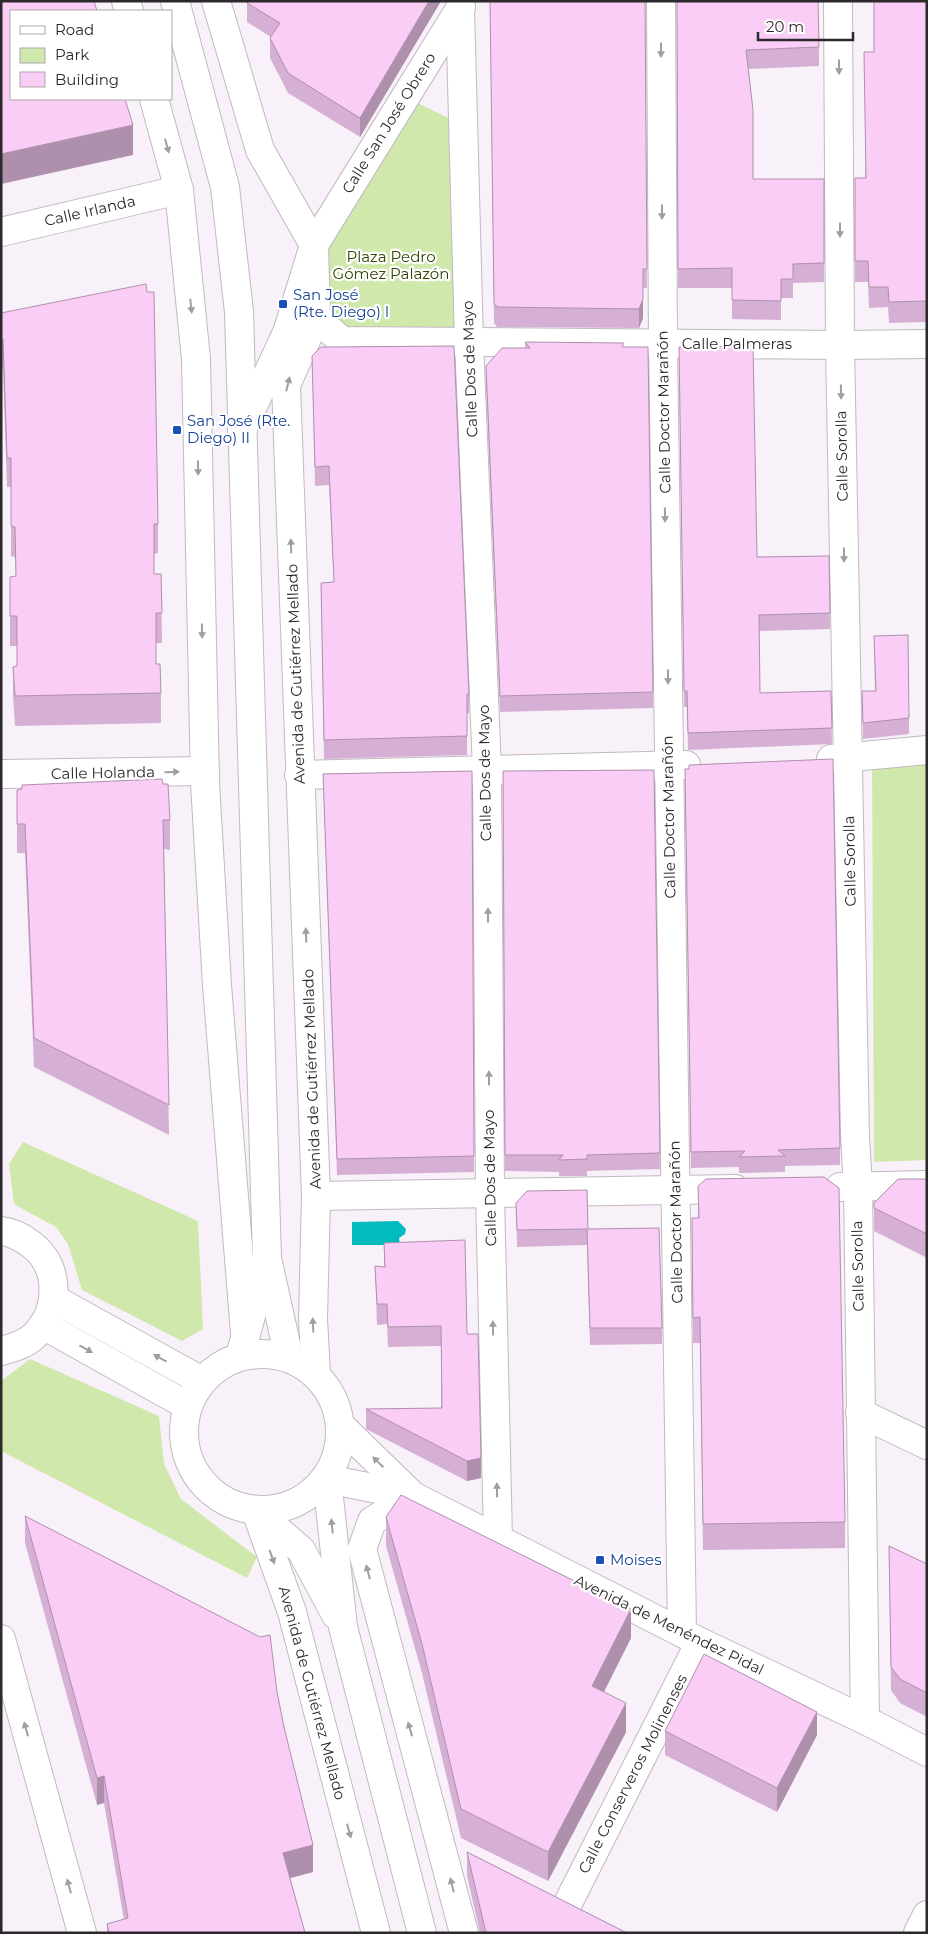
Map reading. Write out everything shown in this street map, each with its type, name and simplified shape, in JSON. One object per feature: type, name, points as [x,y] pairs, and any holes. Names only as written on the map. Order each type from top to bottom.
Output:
[{"type":"street","points":[[175,1],[225,187],[239,312],[266,1258],[289,1358]]},
{"type":"street","name":"Avenida de Gutiérrez Mellado","points":[[216,1],[260,150],[314,245],[316,318],[286,385],[316,1196],[313,1319],[316,1374]]},
{"type":"street","name":"Calle Doctor Marañón","points":[[660,1],[675,1191],[691,1637]]},
{"type":"street","name":"Calle Sorolla","points":[[838,1],[840,345],[855,1137],[858,1186],[865,1720]]},
{"type":"street","name":"Calle San José Obrero","points":[[242,430],[288,330],[314,245],[462,5]]},
{"type":"street","name":"Calle Dos de Mayo","points":[[462,5],[469,342],[487,770],[490,1194],[498,1539]]},
{"type":"street","points":[[154,100],[179,190],[196,358],[205,771],[217,984],[242,1345]]},
{"type":"street","name":"Calle Irlanda","points":[[1,232],[179,190]]},
{"type":"street","name":"Calle Palmeras","points":[[316,318],[342,341],[927,344]]},
{"type":"street","points":[[808,760],[848,759],[927,750]]},
{"type":"street","points":[[299,774],[708,764]]},
{"type":"street","name":"Calle Holanda","points":[[1,774],[205,771]]},
{"type":"street","points":[[812,1187],[927,1185]]},
{"type":"street","points":[[316,1196],[763,1188]]},
{"type":"street","points":[[1,1231],[24,1239],[38,1250],[48,1264],[54,1281],[54,1299],[50,1313],[43,1325],[25,1342],[1,1351]]},
{"type":"street","points":[[266,1258],[242,1345],[202,1381],[188,1406],[183,1434],[189,1462],[204,1487],[228,1504],[256,1512],[301,1550],[343,1627]]},
{"type":"street","points":[[54,1299],[202,1381]]},
{"type":"street","points":[[43,1325],[188,1406]]},
{"type":"street","points":[[242,1345],[264,1353],[289,1358],[316,1374],[334,1398],[342,1427],[339,1454],[327,1479],[297,1504],[256,1512]]},
{"type":"street","points":[[860,1413],[927,1445]]},
{"type":"street","name":"Avenida de Menéndez Pidal","points":[[342,1427],[413,1496]]},
{"type":"street","points":[[327,1479],[343,1627],[422,1933]]},
{"type":"street","name":"Avenida de Menéndez Pidal","points":[[327,1479],[413,1496],[691,1637],[865,1720],[927,1752]]},
{"type":"street","points":[[413,1496],[372,1522],[362,1549],[464,1933]]},
{"type":"street","name":"Avenida de Gutiérrez Mellado","points":[[256,1512],[292,1612],[376,1933]]},
{"type":"street","name":"Calle Conserveros Molinenses","points":[[566,1907],[691,1637]]},
{"type":"street","points":[[1,1639],[82,1933]]},
{"type":"street","points":[[442,1846],[469,1859]]},
{"type":"street","points":[[539,1894],[591,1920]]},
{"type":"street","points":[[918,1933],[927,1915]]},
{"type":"green space","name":"Plaza Pedro Gómez Palazón","points":[[405,97],[463,125],[469,342],[342,341],[316,318],[314,245]]},
{"type":"green space","points":[[927,754],[927,1160],[874,1162],[872,757]]},
{"type":"green space","points":[[23,1142],[198,1221],[203,1329],[182,1341],[82,1290],[68,1244],[56,1227],[14,1204],[9,1164]]},
{"type":"green space","points":[[30,1359],[159,1416],[164,1464],[181,1499],[257,1557],[247,1578],[1,1451],[1,1381]]},
{"type":"water","points":[[398,1221],[406,1229],[405,1234],[399,1238],[400,1245],[352,1245],[352,1222]]},
{"type":"building","points":[[1,1],[94,1],[97,10],[10,10],[10,100],[125,100],[133,125],[1,154]]},
{"type":"building","points":[[248,1],[429,1],[360,118],[288,73],[270,38],[280,23],[247,3]]},
{"type":"building","points":[[490,1],[645,1],[647,269],[643,269],[643,299],[639,309],[497,307],[494,303]]},
{"type":"building","points":[[677,1],[818,1],[819,47],[746,50],[753,110],[753,179],[824,179],[824,263],[793,264],[793,279],[781,279],[781,301],[732,300],[732,268],[678,269]]},
{"type":"building","points":[[874,1],[927,1],[927,301],[889,302],[888,287],[869,287],[868,261],[855,261],[855,178],[866,178],[864,52],[874,52]]},
{"type":"building","points":[[146,284],[147,292],[154,292],[158,524],[154,524],[154,574],[161,574],[162,613],[156,613],[156,664],[160,664],[161,693],[15,696],[13,667],[17,666],[17,616],[10,616],[10,577],[16,576],[15,527],[11,526],[11,458],[7,458],[1,313]]},
{"type":"building","points":[[525,342],[624,343],[622,347],[648,347],[653,692],[500,696],[486,366],[502,348],[530,348]]},
{"type":"building","points":[[454,346],[469,694],[467,694],[467,736],[324,740],[321,583],[334,582],[329,466],[315,467],[312,356],[321,347]]},
{"type":"building","points":[[753,346],[757,557],[829,556],[830,613],[759,615],[760,693],[831,691],[832,728],[688,733],[687,691],[684,691],[679,347]]},
{"type":"building","points":[[908,635],[909,718],[863,723],[862,691],[876,691],[874,636]]},
{"type":"building","points":[[833,759],[840,1148],[778,1150],[785,1156],[739,1157],[745,1151],[691,1152],[685,769],[689,769],[689,765]]},
{"type":"building","points":[[654,770],[660,1153],[587,1155],[587,1159],[559,1160],[563,1155],[505,1155],[503,771]]},
{"type":"building","points":[[472,771],[474,1156],[337,1159],[323,774]]},
{"type":"building","points":[[162,779],[163,784],[168,784],[170,820],[163,820],[169,1105],[34,1038],[25,824],[17,824],[17,790],[22,789],[22,785]]},
{"type":"building","points":[[824,1177],[839,1188],[845,1522],[703,1524],[700,1317],[693,1318],[692,1218],[699,1218],[698,1186],[706,1179]]},
{"type":"building","points":[[898,1179],[927,1179],[927,1234],[874,1208],[874,1203]]},
{"type":"building","points":[[587,1190],[588,1229],[659,1228],[662,1328],[590,1328],[587,1229],[517,1230],[516,1203],[527,1191]]},
{"type":"building","points":[[465,1240],[467,1334],[478,1334],[481,1458],[467,1461],[366,1409],[442,1408],[441,1326],[388,1327],[387,1304],[377,1304],[375,1266],[385,1267],[384,1243]]},
{"type":"building","points":[[401,1495],[631,1609],[592,1686],[626,1703],[548,1852],[461,1809],[422,1644],[386,1517]]},
{"type":"building","points":[[25,1516],[260,1637],[270,1635],[277,1692],[284,1727],[313,1845],[283,1853],[305,1933],[109,1933],[107,1924],[128,1918],[104,1776],[97,1778]]},
{"type":"building","points":[[889,1546],[927,1564],[927,1693],[900,1679],[891,1667]]},
{"type":"building","points":[[704,1654],[817,1712],[777,1788],[665,1731]]},
{"type":"building","points":[[467,1852],[627,1933],[486,1933]]},
{"type":"place","name":"San José (Rte. Diego) I","points":[[283,304]]},
{"type":"place","name":"San José (Rte. Diego) II","points":[[177,430]]},
{"type":"place","name":"Moises","points":[[600,1560]]}]
